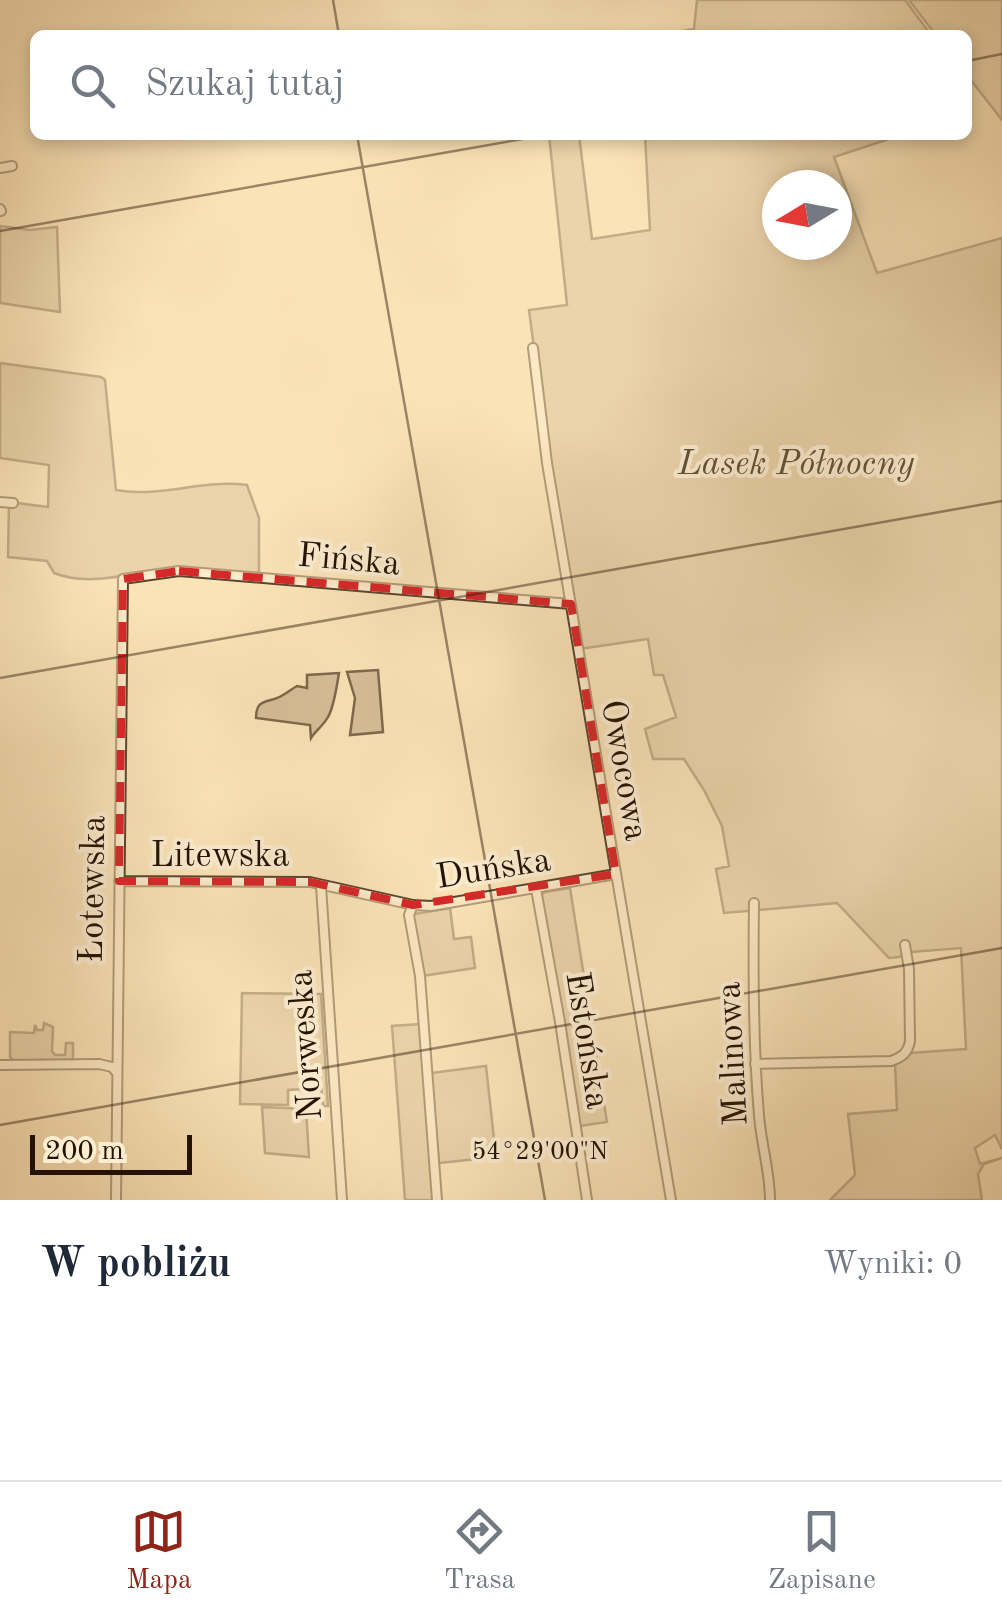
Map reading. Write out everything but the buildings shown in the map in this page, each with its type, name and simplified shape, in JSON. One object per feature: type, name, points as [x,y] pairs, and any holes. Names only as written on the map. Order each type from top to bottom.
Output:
[{"type":"street","points":[[0,168],[12,166]]},
{"type":"street","name":"Owocowa","points":[[533,348],[548,463],[671,1200]]},
{"type":"street","points":[[0,502],[13,504]]},
{"type":"street","name":"Fińska","points":[[123,579],[180,571],[571,604]]},
{"type":"street","name":"Łotewska","points":[[116,1200],[123,579]]},
{"type":"street","name":"Duńska","points":[[320,886],[435,906],[616,874]]},
{"type":"street","name":"Litewska","points":[[118,881],[310,882],[320,886]]},
{"type":"street","name":"Norweska","points":[[320,886],[342,1200]]},
{"type":"street","name":"Estońska","points":[[536,889],[586,1200]]},
{"type":"street","name":"Malinowa","points":[[754,904],[755,1064],[770,1200]]},
{"type":"street","points":[[412,905],[409,914],[420,976],[436,1200]]},
{"type":"street","points":[[755,1064],[892,1061],[908,1052],[909,969],[905,945]]},
{"type":"street","points":[[0,1066],[98,1064],[112,1067],[117,1073]]},
{"type":"highlighted area","points":[[179,571],[571,604],[616,874],[413,905],[310,882],[119,881],[123,579]]},
{"type":"green space","points":[[697,0],[905,0],[927,30],[688,30],[694,29]]},
{"type":"green space","points":[[909,0],[1002,0],[1002,120],[972,81],[972,30],[932,30]]},
{"type":"green space","name":"Lasek Północny","points":[[550,140],[580,140],[592,239],[650,230],[645,140],[886,140],[834,157],[839,170],[762,170],[762,260],[852,260],[852,206],[877,273],[1002,238],[1002,1149],[995,1135],[975,1148],[980,1164],[1002,1158],[984,1164],[978,1174],[982,1200],[830,1200],[855,1175],[848,1114],[897,1110],[895,1063],[910,1053],[966,1049],[961,948],[889,958],[837,903],[724,913],[716,869],[729,866],[722,826],[684,759],[653,759],[645,729],[676,717],[663,675],[654,675],[648,639],[579,649],[529,310],[567,305]]},
{"type":"green space","points":[[0,226],[30,230],[57,227],[60,312],[0,303]]},
{"type":"green space","points":[[0,363],[105,380],[116,490],[149,492],[214,484],[247,485],[259,518],[259,575],[180,568],[85,579],[54,573],[47,561],[8,557],[9,502],[48,507],[49,465],[0,458]]},
{"type":"green space","points":[[378,670],[383,732],[350,735],[355,698],[347,672]]},
{"type":"green space","points":[[339,673],[330,713],[311,738],[310,725],[256,718],[261,704],[297,686],[307,688],[307,675]]},
{"type":"green space","points":[[570,888],[607,1122],[579,1126],[541,895]]},
{"type":"green space","points":[[450,908],[454,939],[471,937],[475,968],[422,976],[412,916]]},
{"type":"green space","points":[[242,993],[321,994],[328,1106],[323,1106],[321,1088],[288,1090],[288,1105],[240,1104]]},
{"type":"green space","points":[[44,1023],[53,1027],[55,1055],[65,1055],[66,1043],[73,1043],[73,1061],[14,1061],[10,1057],[10,1032],[34,1033],[35,1025],[37,1030],[43,1030]]},
{"type":"green space","points":[[420,1024],[434,1200],[405,1200],[392,1026]]},
{"type":"green space","points":[[486,1066],[496,1157],[439,1163],[431,1073]]},
{"type":"green space","points":[[262,1107],[306,1109],[309,1157],[265,1153]]}]
